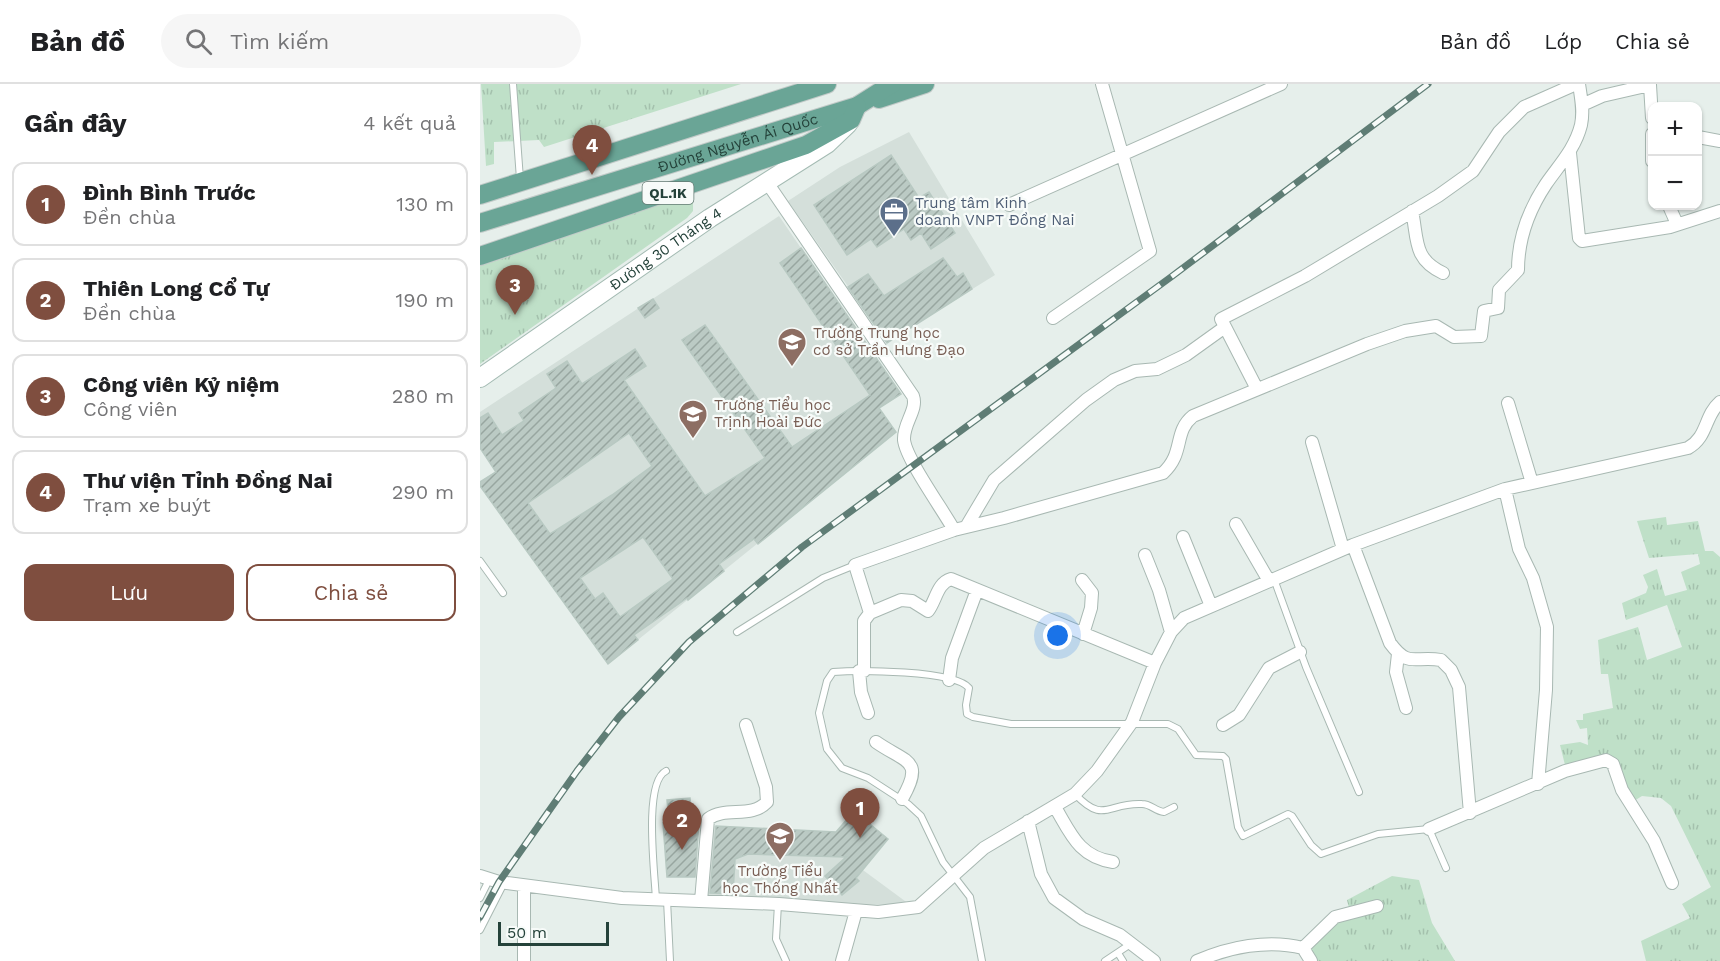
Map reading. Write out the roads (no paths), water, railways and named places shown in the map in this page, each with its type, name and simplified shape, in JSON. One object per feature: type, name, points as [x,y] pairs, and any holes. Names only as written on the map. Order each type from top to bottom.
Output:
[{"type":"main road","name":"Đường Nguyễn Ái Quốc","points":[[480,195],[827,84]]},
{"type":"main road","name":"Đường Nguyễn Ái Quốc","points":[[480,256],[754,164],[819,139],[892,84]]},
{"type":"main road","points":[[854,113],[925,84]]},
{"type":"main road","name":"Đường Nguyễn Ái Quốc","points":[[480,222],[854,113]]},
{"type":"main road","name":"Đường 30 Tháng 4","points":[[480,378],[766,181],[835,139],[854,113]]},
{"type":"main road","points":[[754,164],[766,181]]},
{"type":"street","points":[[1053,318],[1150,250],[1102,84]]},
{"type":"street","points":[[1009,205],[1281,84]]},
{"type":"street","points":[[870,613],[855,565],[960,528],[1163,472],[1176,457],[1182,430],[1187,421],[1257,389],[1405,331],[1436,326],[1454,337],[1482,335],[1484,311],[1496,310],[1499,290],[1518,270],[1520,237],[1528,217],[1545,185],[1570,153],[1581,126],[1582,105],[1578,84],[1524,107],[1499,132],[1473,171],[1438,196],[1305,276],[1221,319],[1257,389]]},
{"type":"street","points":[[1582,105],[1609,94],[1650,85],[1652,102]]},
{"type":"street","points":[[1702,137],[1720,141]]},
{"type":"street","points":[[1570,153],[1581,240],[1611,237],[1677,224],[1720,211]]},
{"type":"street","points":[[766,181],[913,396],[914,407],[905,424],[905,443],[960,528]]},
{"type":"street","points":[[1671,210],[1677,224]]},
{"type":"street","points":[[1412,211],[1422,258],[1428,265],[1443,273]]},
{"type":"street","points":[[960,528],[994,480],[1086,400],[1114,380],[1135,370],[1157,369],[1186,355],[1225,327]]},
{"type":"street","points":[[485,878],[504,883],[590,895],[662,900],[778,904],[856,911],[896,911],[918,907],[953,873],[999,837],[1075,794],[1097,771],[1132,722],[1155,663],[1171,632],[1184,618],[1348,547],[1505,489],[1688,448],[1700,440],[1712,413],[1720,402]]},
{"type":"street","points":[[1508,403],[1532,483]]},
{"type":"street","points":[[1312,442],[1348,547],[1390,643],[1398,654],[1411,660],[1441,660],[1455,676],[1464,730],[1470,813]]},
{"type":"street","points":[[1505,489],[1519,549],[1533,578],[1547,627],[1546,690],[1538,784]]},
{"type":"street","points":[[1236,524],[1272,580]]},
{"type":"street","points":[[1183,537],[1211,606]]},
{"type":"street","points":[[1144,555],[1159,590],[1171,632]]},
{"type":"street","points":[[868,713],[861,692],[864,621],[870,613],[901,600],[912,601],[928,611],[945,580],[951,579],[1155,663]]},
{"type":"street","points":[[1082,580],[1092,593],[1091,608],[1083,633]]},
{"type":"street","points":[[949,680],[954,651],[977,590]]},
{"type":"street","points":[[1223,725],[1239,715],[1269,668],[1300,652]]},
{"type":"street","points":[[1398,654],[1396,672],[1406,708]]},
{"type":"street","points":[[701,901],[708,819],[717,814],[756,810],[767,802],[766,787],[746,725]]},
{"type":"street","points":[[876,742],[903,757],[912,765],[913,777],[902,800]]},
{"type":"street","points":[[1430,829],[1538,784],[1597,761],[1606,760],[1613,764],[1622,790],[1654,841],[1671,883]]},
{"type":"street","points":[[1055,807],[1079,846],[1096,859],[1113,862]]},
{"type":"street","points":[[1028,821],[1041,874],[1054,898],[1083,919],[1120,936],[1129,945],[1154,961]]},
{"type":"street","points":[[524,886],[524,961]]},
{"type":"street","points":[[1303,948],[1335,917],[1377,906]]},
{"type":"street","points":[[842,961],[856,911]]},
{"type":"street","points":[[1197,961],[1214,953],[1278,944],[1303,948],[1311,961]]},
{"type":"lane","points":[[513,84],[520,182]]},
{"type":"lane","points":[[480,561],[503,593]]},
{"type":"lane","points":[[737,632],[823,578],[855,565]]},
{"type":"lane","points":[[1272,580],[1359,792]]},
{"type":"lane","points":[[982,961],[970,897],[942,862],[921,816],[902,800],[868,778],[842,768],[827,748],[819,713],[829,676],[833,672],[905,671],[968,685],[970,692],[966,710],[972,717],[1011,724],[1132,722],[1147,726],[1168,724],[1178,729],[1196,755],[1225,757],[1238,827],[1243,836],[1290,814],[1311,845],[1321,854],[1378,834],[1430,829],[1446,868]]},
{"type":"lane","points":[[666,771],[658,776],[653,795],[670,961]]},
{"type":"lane","points":[[1075,794],[1090,809],[1098,811],[1136,804],[1148,805],[1164,812],[1174,807]]},
{"type":"lane","points":[[480,898],[485,878]]},
{"type":"lane","points":[[480,930],[504,883]]},
{"type":"lane","points":[[778,904],[776,939],[786,961]]},
{"type":"lane","points":[[1104,961],[1129,945]]},
{"type":"lane","points":[[1118,952],[1123,961]]},
{"type":"railway","points":[[480,917],[499,882],[577,771],[619,717],[689,642],[802,547],[1171,277],[1428,84]]},
{"type":"place","name":"Thư viện Tỉnh Đồng Nai","points":[[592,175]]},
{"type":"place","name":"Trung tâm Kinh doanh VNPT Đồng Nai","points":[[894,238]]},
{"type":"place","name":"Công viên Kỷ niệm","points":[[515,315]]},
{"type":"place","name":"Trường Trung học cơ sở Trần Hưng Đạo","points":[[792,368]]},
{"type":"place","name":"Trường Tiểu học Trịnh Hoài Đức","points":[[693,440]]},
{"type":"place","name":"Đình Bình Trước","points":[[860,838]]},
{"type":"place","name":"Thiên Long Cổ Tự","points":[[682,850]]},
{"type":"place","name":"Trường Tiểu học Thống Nhất","points":[[780,862]]}]
